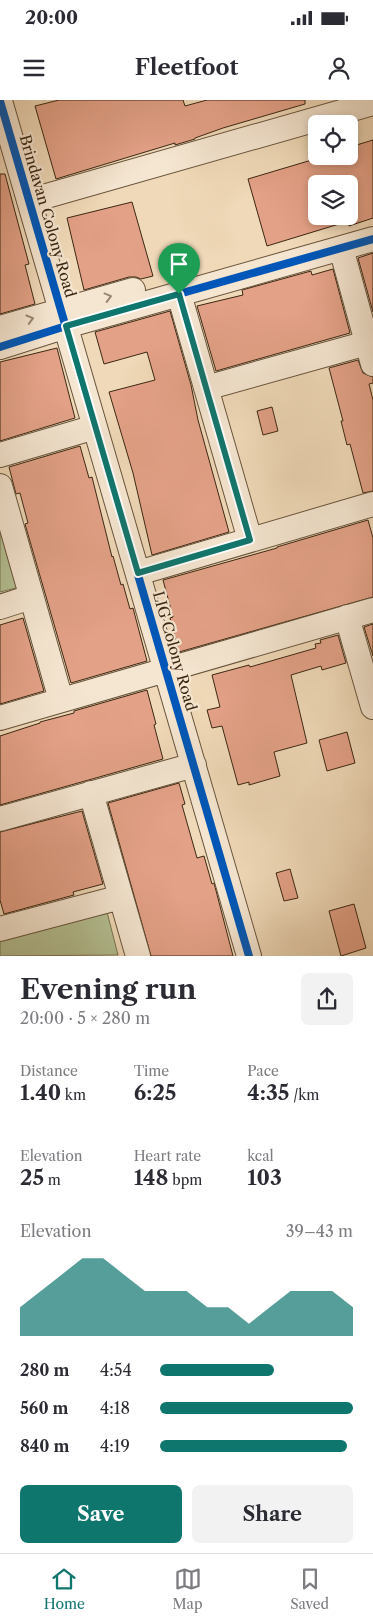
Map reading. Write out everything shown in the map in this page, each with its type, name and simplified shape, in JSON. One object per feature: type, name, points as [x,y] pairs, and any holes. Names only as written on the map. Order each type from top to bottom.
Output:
[{"type":"street","name":"Brindavan Colony Road","points":[[0,101],[63,318]]},
{"type":"street","points":[[29,201],[372,102]]},
{"type":"street","points":[[0,347],[63,318],[373,223]]},
{"type":"street","points":[[0,328],[63,318],[179,294],[373,240]]},
{"type":"street","points":[[206,388],[370,353],[341,248]]},
{"type":"street","points":[[179,294],[250,540]]},
{"type":"street","name":"LIG Colony Road","points":[[63,318],[249,956]]},
{"type":"street","points":[[0,455],[95,427]]},
{"type":"street","points":[[0,486],[60,700]]},
{"type":"street","points":[[138,573],[373,504]]},
{"type":"street","points":[[0,607],[32,597]]},
{"type":"street","points":[[0,718],[373,610]]},
{"type":"street","points":[[347,617],[373,707]]},
{"type":"street","points":[[0,819],[194,765]]},
{"type":"street","points":[[91,793],[138,956]]},
{"type":"street","points":[[0,929],[121,897]]},
{"type":"green space","points":[[0,501],[24,586],[0,592]]},
{"type":"green space","points":[[107,912],[118,955],[0,956],[0,940]]},
{"type":"building","points":[[59,100],[183,100],[185,106],[207,100],[305,100],[305,104],[223,128],[195,139],[175,145],[175,143],[56,179],[35,106]]},
{"type":"building","points":[[373,140],[373,218],[358,223],[358,175],[308,175],[308,225],[336,225],[267,246],[248,179],[308,161],[308,165],[358,165],[358,145]]},
{"type":"building","points":[[0,174],[5,174],[29,264],[25,265],[35,304],[0,314]]},
{"type":"building","points":[[132,202],[153,276],[141,279],[129,277],[84,290],[67,218]]},
{"type":"building","points":[[373,253],[373,312],[358,258]]},
{"type":"building","points":[[333,269],[350,333],[216,371],[197,306],[243,295],[242,290],[311,271],[312,275]]},
{"type":"building","points":[[170,311],[229,532],[152,555],[133,473],[109,392],[155,380],[147,352],[104,364],[95,332]]},
{"type":"building","points":[[57,348],[75,418],[0,441],[0,362]]},
{"type":"building","points":[[358,360],[363,373],[373,377],[373,383],[369,384],[373,400],[373,491],[363,493],[350,444],[347,445],[341,421],[343,421],[329,368]]},
{"type":"building","points":[[272,407],[278,431],[263,435],[257,411]]},
{"type":"building","points":[[80,446],[89,478],[92,477],[112,557],[121,585],[123,584],[130,609],[133,608],[147,661],[71,683],[25,524],[28,523],[20,493],[16,494],[9,467]]},
{"type":"building","points":[[368,520],[373,538],[373,597],[179,652],[170,618],[173,617],[163,580]]},
{"type":"building","points":[[23,618],[44,691],[0,704],[0,625]]},
{"type":"building","points":[[373,624],[373,656],[364,627]]},
{"type":"building","points":[[338,635],[346,663],[322,670],[321,666],[291,675],[307,743],[274,752],[280,776],[249,785],[249,782],[238,785],[222,726],[212,728],[207,710],[220,707],[212,675],[249,665],[250,667],[316,648],[315,644],[321,643],[320,640]]},
{"type":"building","points":[[147,690],[163,759],[0,805],[0,736],[74,713],[74,711]]},
{"type":"building","points":[[347,732],[355,763],[327,771],[319,740]]},
{"type":"building","points":[[179,783],[185,804],[182,805],[197,858],[204,856],[212,884],[214,883],[233,956],[151,956],[108,803]]},
{"type":"building","points":[[82,811],[103,884],[73,892],[74,895],[4,914],[0,900],[0,832]]},
{"type":"building","points":[[290,869],[298,898],[284,901],[276,873]]},
{"type":"building","points":[[354,904],[366,948],[341,956],[329,911]]},
{"type":"cycle path","points":[[0,101],[249,956]]},
{"type":"cycle path","points":[[0,347],[66,326],[373,239]]},
{"type":"route","points":[[179,294],[250,540],[138,573],[66,326],[179,294]]}]
